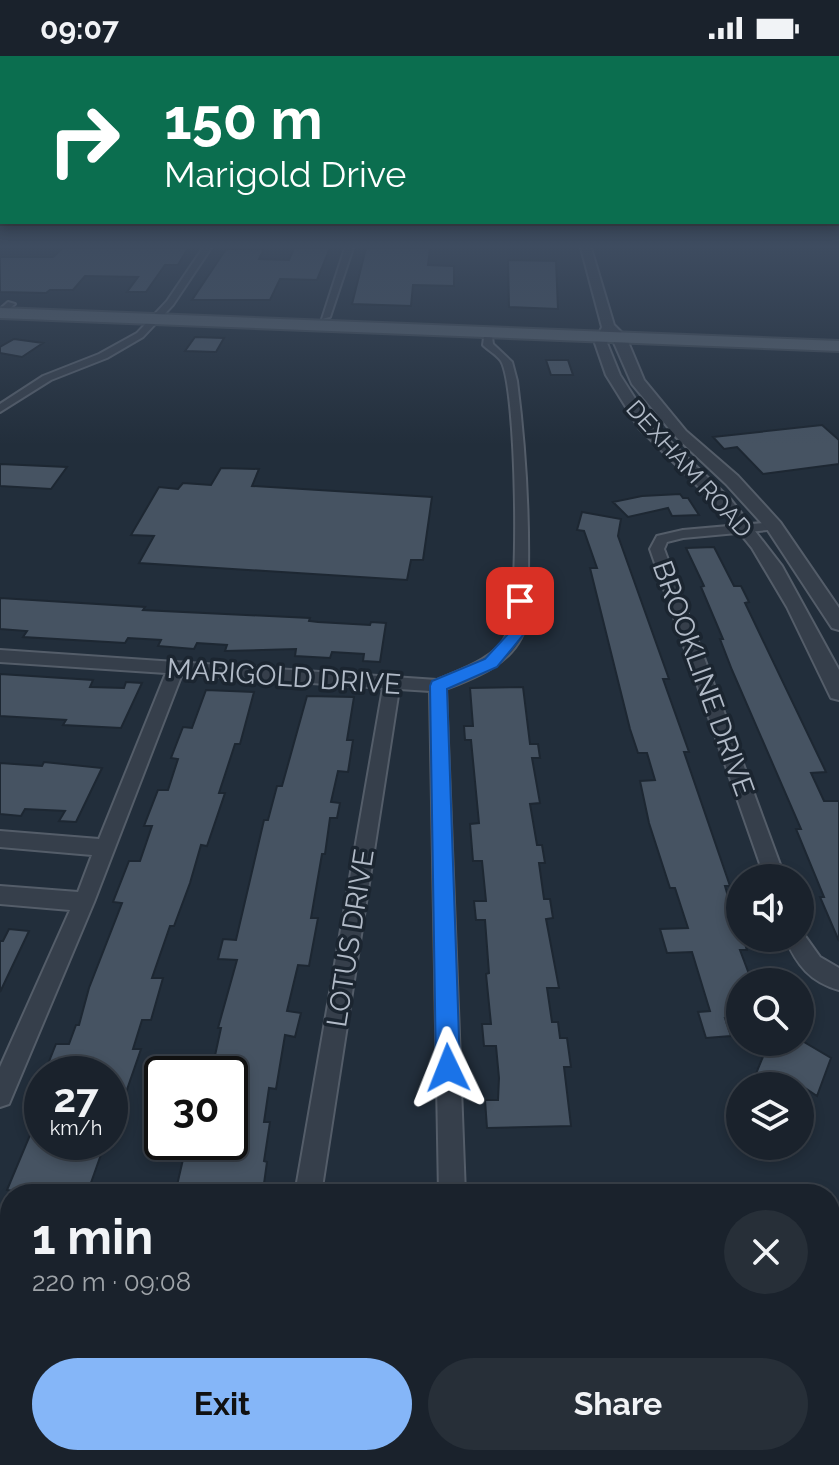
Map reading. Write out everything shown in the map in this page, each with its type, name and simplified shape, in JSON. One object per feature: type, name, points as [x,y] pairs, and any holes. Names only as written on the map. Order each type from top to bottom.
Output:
[{"type":"main road","points":[[65,314],[121,318],[160,315],[194,321],[323,321],[488,332],[839,336]]},
{"type":"main road","points":[[127,314],[610,333],[839,346]]},
{"type":"main road","points":[[121,318],[133,324],[140,335],[194,321]]},
{"type":"street","points":[[323,321],[326,314]]},
{"type":"street","name":"DEXHAM ROAD","points":[[605,314],[610,333],[612,377],[627,405],[669,452],[746,527],[790,597],[839,692]]},
{"type":"street","points":[[0,409],[47,378],[103,356],[140,335],[160,315]]},
{"type":"street","name":"MARIGOLD DRIVE","points":[[0,656],[438,686],[491,663],[516,634],[520,601],[520,441],[507,362],[488,345],[488,332]]},
{"type":"street","name":"DEXHAM ROAD","points":[[610,333],[647,395],[774,526],[839,623]]},
{"type":"street","name":"BROOKLINE DRIVE","points":[[770,864],[657,549],[662,539],[774,526]]},
{"type":"street","points":[[0,1095],[84,902],[176,669]]},
{"type":"street","name":"LOTUS DRIVE","points":[[310,1184],[392,683]]},
{"type":"street","points":[[438,686],[452,1184]]},
{"type":"street","points":[[0,839],[105,848]]},
{"type":"street","points":[[0,895],[84,902]]},
{"type":"street","points":[[803,952],[809,963],[830,977],[839,979]]},
{"type":"building","points":[[195,337],[224,338],[216,352],[185,351]]},
{"type":"building","points":[[14,339],[43,343],[22,357],[0,353],[0,347]]},
{"type":"building","points":[[546,360],[568,360],[573,375],[551,375]]},
{"type":"building","points":[[822,425],[839,440],[839,464],[763,474],[737,447],[724,449],[713,437]]},
{"type":"building","points":[[0,464],[67,467],[51,489],[0,486]]},
{"type":"building","points":[[221,468],[259,469],[252,486],[432,497],[423,560],[411,560],[407,580],[139,563],[154,536],[131,535],[159,487],[178,489],[183,483],[211,485]]},
{"type":"building","points":[[680,494],[688,498],[699,515],[672,516],[668,508],[628,517],[613,502],[642,496]]},
{"type":"building","points":[[582,512],[621,519],[618,536],[669,679],[663,679],[689,752],[684,752],[726,874],[726,952],[741,952],[747,968],[726,968],[726,1036],[706,1038],[698,1012],[710,1011],[692,952],[667,953],[660,929],[688,928],[675,888],[670,888],[649,823],[640,781],[655,780],[647,753],[638,753],[630,729],[590,568],[597,568],[584,531],[577,530]]},
{"type":"building","points":[[714,547],[734,586],[741,586],[749,602],[745,603],[826,772],[811,773],[824,801],[839,801],[839,941],[820,897],[824,897],[814,873],[814,864],[810,864],[796,829],[801,829],[732,670],[720,639],[723,639],[701,587],[704,586],[686,548]]},
{"type":"building","points":[[0,598],[145,607],[143,610],[310,618],[309,621],[318,622],[386,623],[380,662],[363,661],[364,654],[332,652],[330,658],[295,656],[296,649],[225,651],[227,645],[197,643],[194,649],[158,646],[161,640],[128,638],[125,643],[23,637],[27,631],[0,629]]},
{"type":"building","points":[[0,674],[93,680],[90,687],[124,688],[126,682],[142,683],[121,728],[63,725],[66,720],[0,716]]},
{"type":"building","points":[[523,687],[530,744],[538,744],[540,758],[532,758],[540,803],[530,804],[537,845],[542,845],[545,863],[539,863],[544,899],[550,899],[553,918],[546,919],[559,988],[547,988],[552,1022],[558,1022],[560,1038],[567,1038],[571,1067],[564,1067],[571,1126],[487,1128],[485,1100],[498,1100],[499,1078],[496,1046],[484,1046],[482,1024],[491,1024],[486,974],[489,973],[485,920],[476,920],[474,901],[486,901],[482,861],[473,861],[470,824],[479,823],[471,740],[465,740],[464,726],[473,726],[470,688]]},
{"type":"building","points":[[206,690],[254,692],[240,744],[235,744],[219,793],[225,793],[207,846],[201,845],[190,883],[174,926],[170,926],[152,978],[163,978],[151,1020],[142,1020],[133,1049],[141,1049],[128,1087],[128,1056],[51,1056],[56,1044],[69,1044],[76,1025],[79,1025],[89,988],[122,903],[113,902],[129,861],[140,861],[152,826],[144,826],[158,790],[168,790],[178,759],[171,758],[183,727],[192,728]]},
{"type":"building","points":[[307,696],[354,697],[347,740],[353,740],[348,772],[338,771],[331,802],[340,803],[337,818],[330,818],[325,854],[322,854],[311,918],[318,918],[309,966],[298,965],[287,1011],[301,1013],[295,1037],[285,1035],[276,1089],[269,1088],[264,1122],[270,1122],[264,1184],[177,1184],[183,1160],[248,1160],[248,1056],[215,1056],[221,1028],[218,1028],[237,960],[218,959],[223,939],[236,940],[264,820],[268,820],[277,786],[282,786]]},
{"type":"building","points":[[44,762],[102,768],[76,822],[59,821],[65,811],[25,809],[21,816],[0,814],[0,763],[42,766]]},
{"type":"building","points":[[9,929],[29,931],[0,992],[0,941]]},
{"type":"building","points":[[814,1048],[831,1058],[817,1096],[814,1094],[814,1072],[757,1072],[763,1056],[814,1056]]},
{"type":"building","points":[[24,1149],[24,1160],[99,1160],[91,1184],[10,1184]]},
{"type":"route","points":[[448,1068],[438,686],[491,663],[516,634],[520,601]]}]
